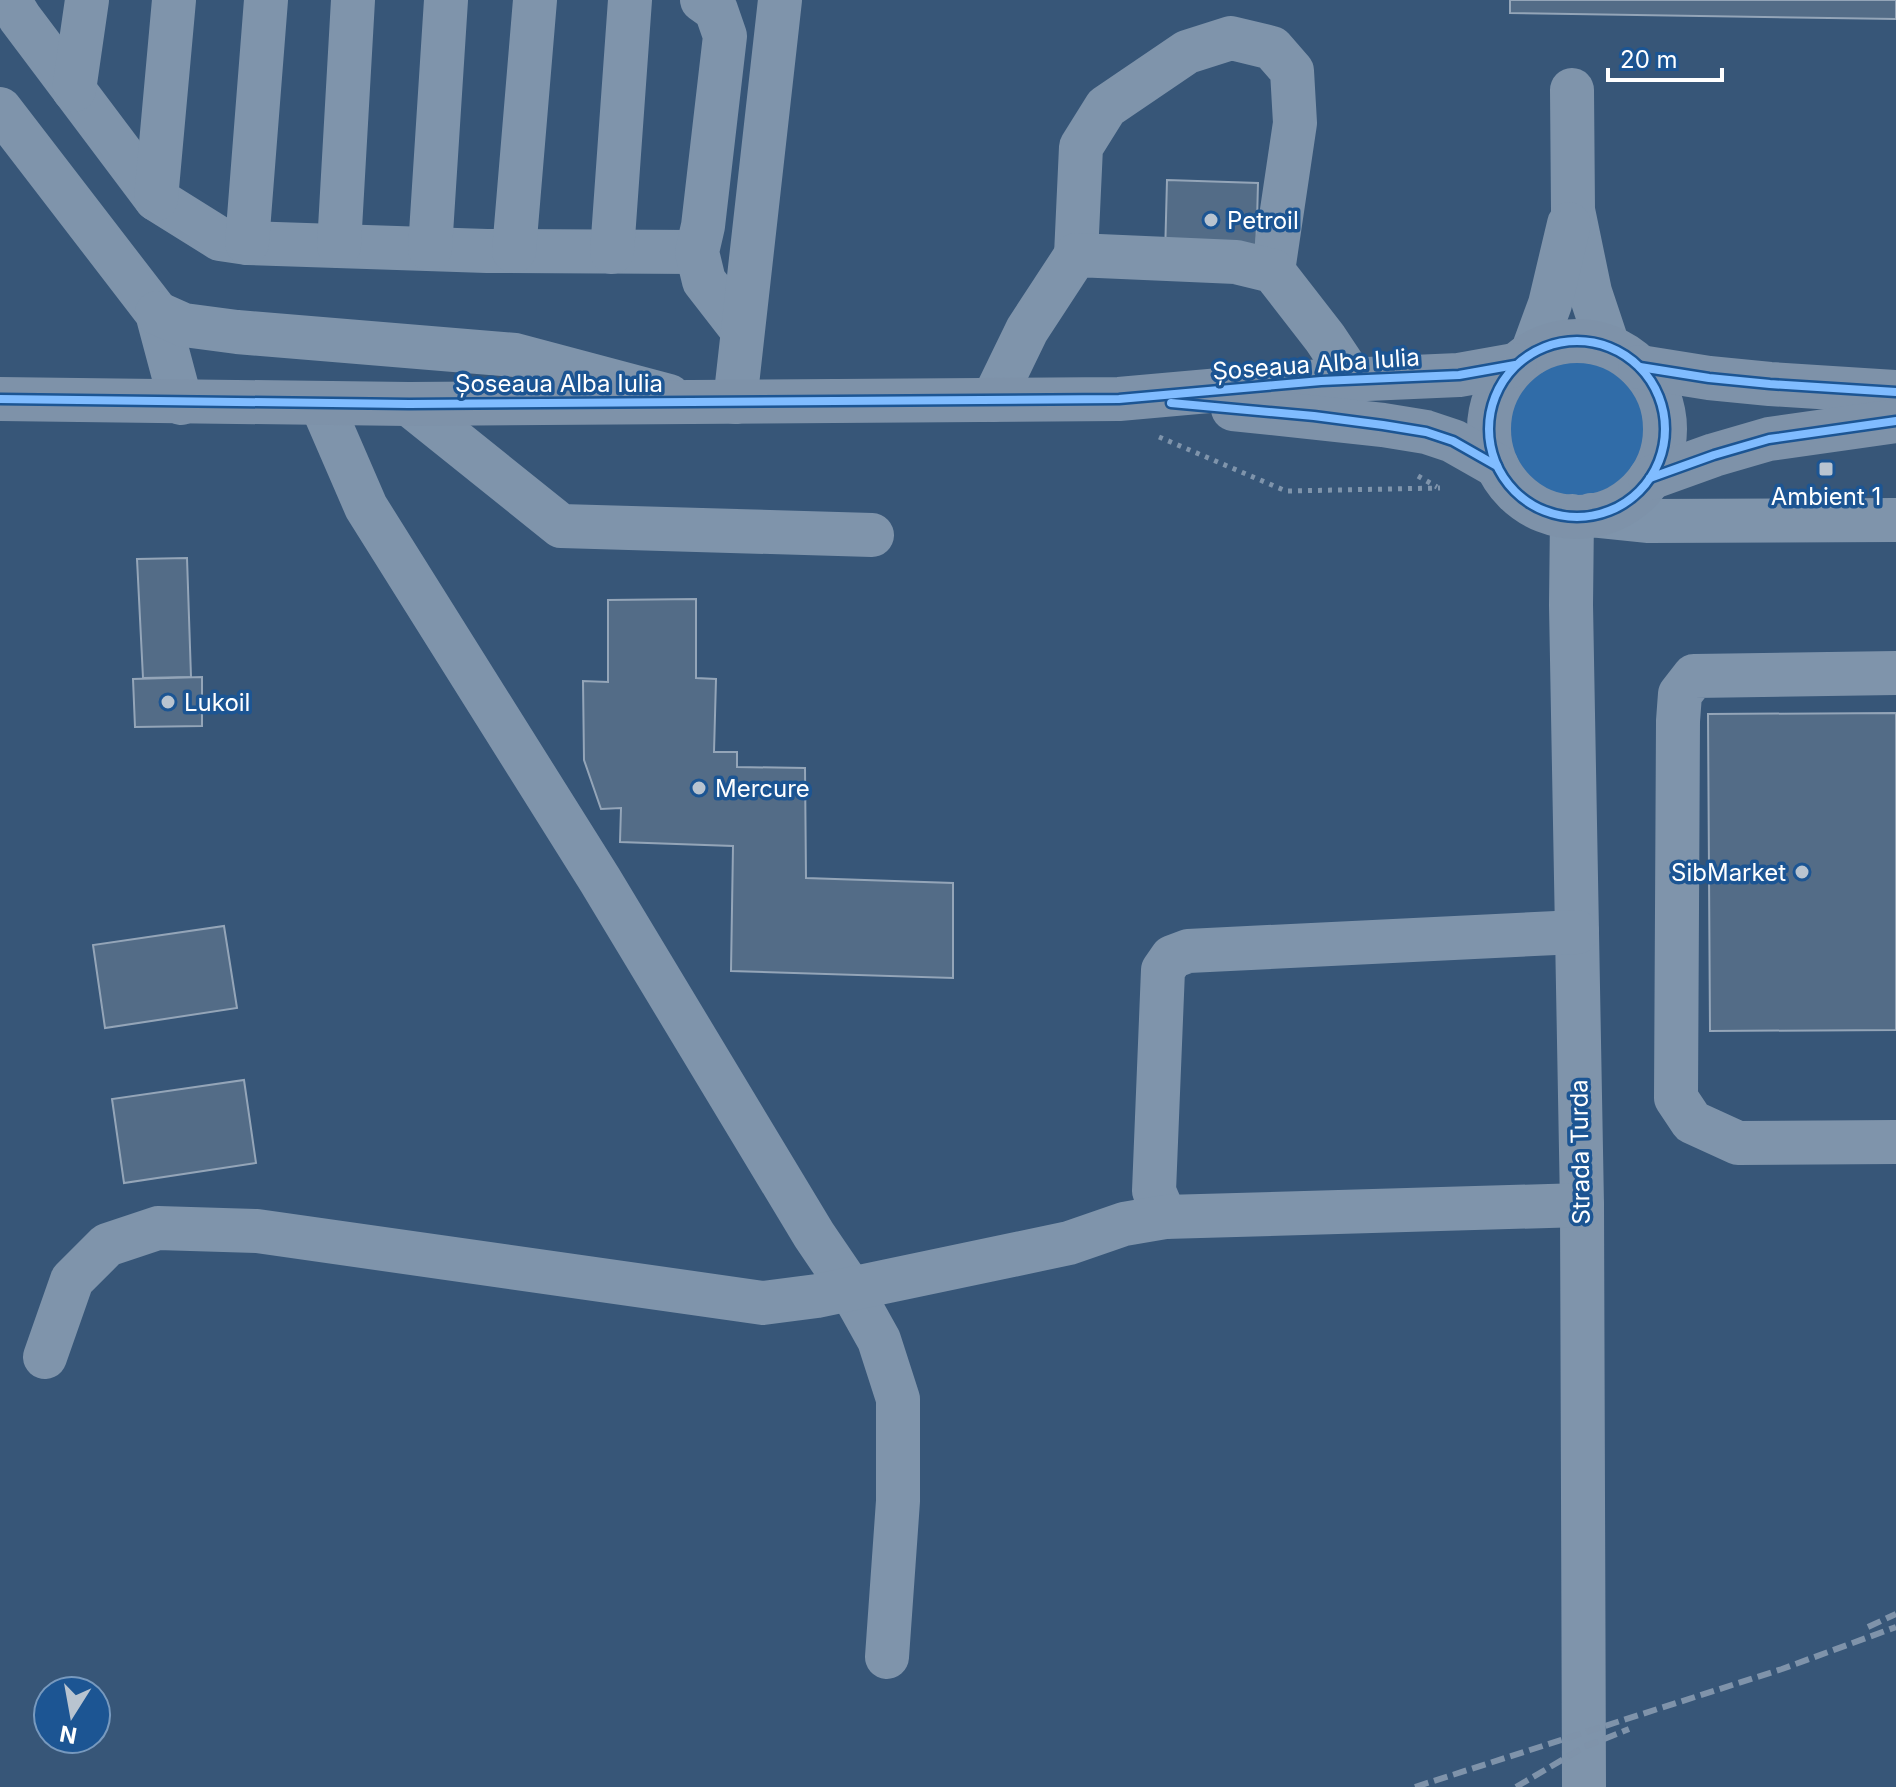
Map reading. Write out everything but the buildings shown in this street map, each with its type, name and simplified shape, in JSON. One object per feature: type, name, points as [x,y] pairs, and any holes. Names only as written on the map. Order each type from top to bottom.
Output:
[{"type":"main road","points":[[1624,357],[1657,392],[1665,420],[1662,450],[1648,480],[1630,499],[1610,510],[1581,516],[1556,514],[1527,501],[1514,490],[1497,466],[1489,439],[1490,412],[1499,387],[1523,359],[1550,345],[1589,341],[1624,357],[1739,381],[1896,392]]},
{"type":"main road","name":"Șoseaua Alba Iulia","points":[[0,399],[409,404],[1119,399],[1321,381],[1459,375],[1523,359]]},
{"type":"main road","name":"Șoseaua Alba Iulia","points":[[1119,399],[1426,432],[1453,441],[1497,466]]},
{"type":"main road","points":[[1648,480],[1714,455],[1769,439],[1896,421]]},
{"type":"street","points":[[9,0],[156,199],[220,239],[247,243],[430,249],[697,252]]},
{"type":"street","points":[[74,90],[87,0]]},
{"type":"street","points":[[156,199],[174,0]]},
{"type":"street","points":[[247,243],[266,0]]},
{"type":"street","points":[[339,246],[353,0]]},
{"type":"street","points":[[430,249],[446,0]]},
{"type":"street","points":[[514,251],[535,0]]},
{"type":"street","points":[[612,252],[630,0]]},
{"type":"street","points":[[702,0],[716,10],[725,36],[703,226],[697,252],[704,281],[742,330]]},
{"type":"street","points":[[157,313],[184,325],[237,332],[515,355],[714,402],[742,330],[780,0]]},
{"type":"street","points":[[993,400],[1027,330],[1076,255],[1081,147],[1106,107],[1187,52],[1231,38],[1272,48],[1292,71],[1295,123],[1273,271]]},
{"type":"street","points":[[1572,90],[1573,210],[1590,292],[1624,357]]},
{"type":"street","points":[[0,109],[157,313],[181,403]]},
{"type":"street","points":[[1523,359],[1550,304],[1573,210]]},
{"type":"street","points":[[1076,255],[1236,262],[1273,271],[1353,380]]},
{"type":"street","points":[[321,403],[366,507],[600,880],[879,1340],[898,1399],[898,1501],[887,1657]]},
{"type":"street","points":[[409,404],[561,526],[872,535]]},
{"type":"street","points":[[1648,480],[1648,494],[1654,503],[1686,521]]},
{"type":"street","points":[[1581,516],[1649,521],[1896,520]]},
{"type":"street","name":"Strada Turda","points":[[1581,516],[1571,605],[1582,1205],[1584,1787]]},
{"type":"street","points":[[1896,673],[1694,676],[1680,694],[1676,1082],[1676,1098],[1692,1122],[1738,1143],[1896,1142]]},
{"type":"street","points":[[1165,1217],[1154,1191],[1163,970],[1172,957],[1188,951],[1577,932]]},
{"type":"street","points":[[45,1357],[72,1280],[107,1245],[158,1228],[257,1231],[763,1303],[817,1296],[1069,1243],[1124,1224],[1165,1217],[1582,1205]]},
{"type":"path","points":[[1119,399],[1121,421],[1286,491],[1440,488]]},
{"type":"shaded area","points":[[1576,358],[1603,363],[1625,378],[1640,400],[1645,427],[1640,454],[1625,476],[1603,491],[1576,496],[1549,491],[1527,476],[1512,454],[1507,427],[1512,400],[1527,378],[1549,363]]},
{"type":"railway","points":[[1868,1627],[1896,1614]]},
{"type":"railway","points":[[1415,1787],[1782,1669],[1896,1627]]},
{"type":"railway","points":[[1516,1787],[1584,1747],[1629,1729]]},
{"type":"cycle path","points":[[1577,341],[1611,348],[1639,367],[1658,395],[1665,429],[1658,463],[1639,491],[1611,510],[1577,517],[1543,510],[1515,491],[1496,463],[1489,429],[1496,395],[1515,367],[1543,348],[1577,341]]},
{"type":"cycle path","points":[[0,399],[409,404],[1119,399],[1321,381],[1459,375],[1515,365]]},
{"type":"cycle path","points":[[1640,367],[1770,384],[1896,392]]},
{"type":"cycle path","points":[[1171,403],[1314,416],[1426,432],[1453,441],[1497,466]]},
{"type":"cycle path","points":[[1650,478],[1769,439],[1896,421]]},
{"type":"place","name":"Petroil","points":[[1211,220]]},
{"type":"place","name":"Ambient 1","points":[[1826,469]]},
{"type":"place","name":"Lukoil","points":[[168,702]]},
{"type":"place","name":"Mercure","points":[[699,788]]},
{"type":"place","name":"SibMarket","points":[[1802,872]]}]
